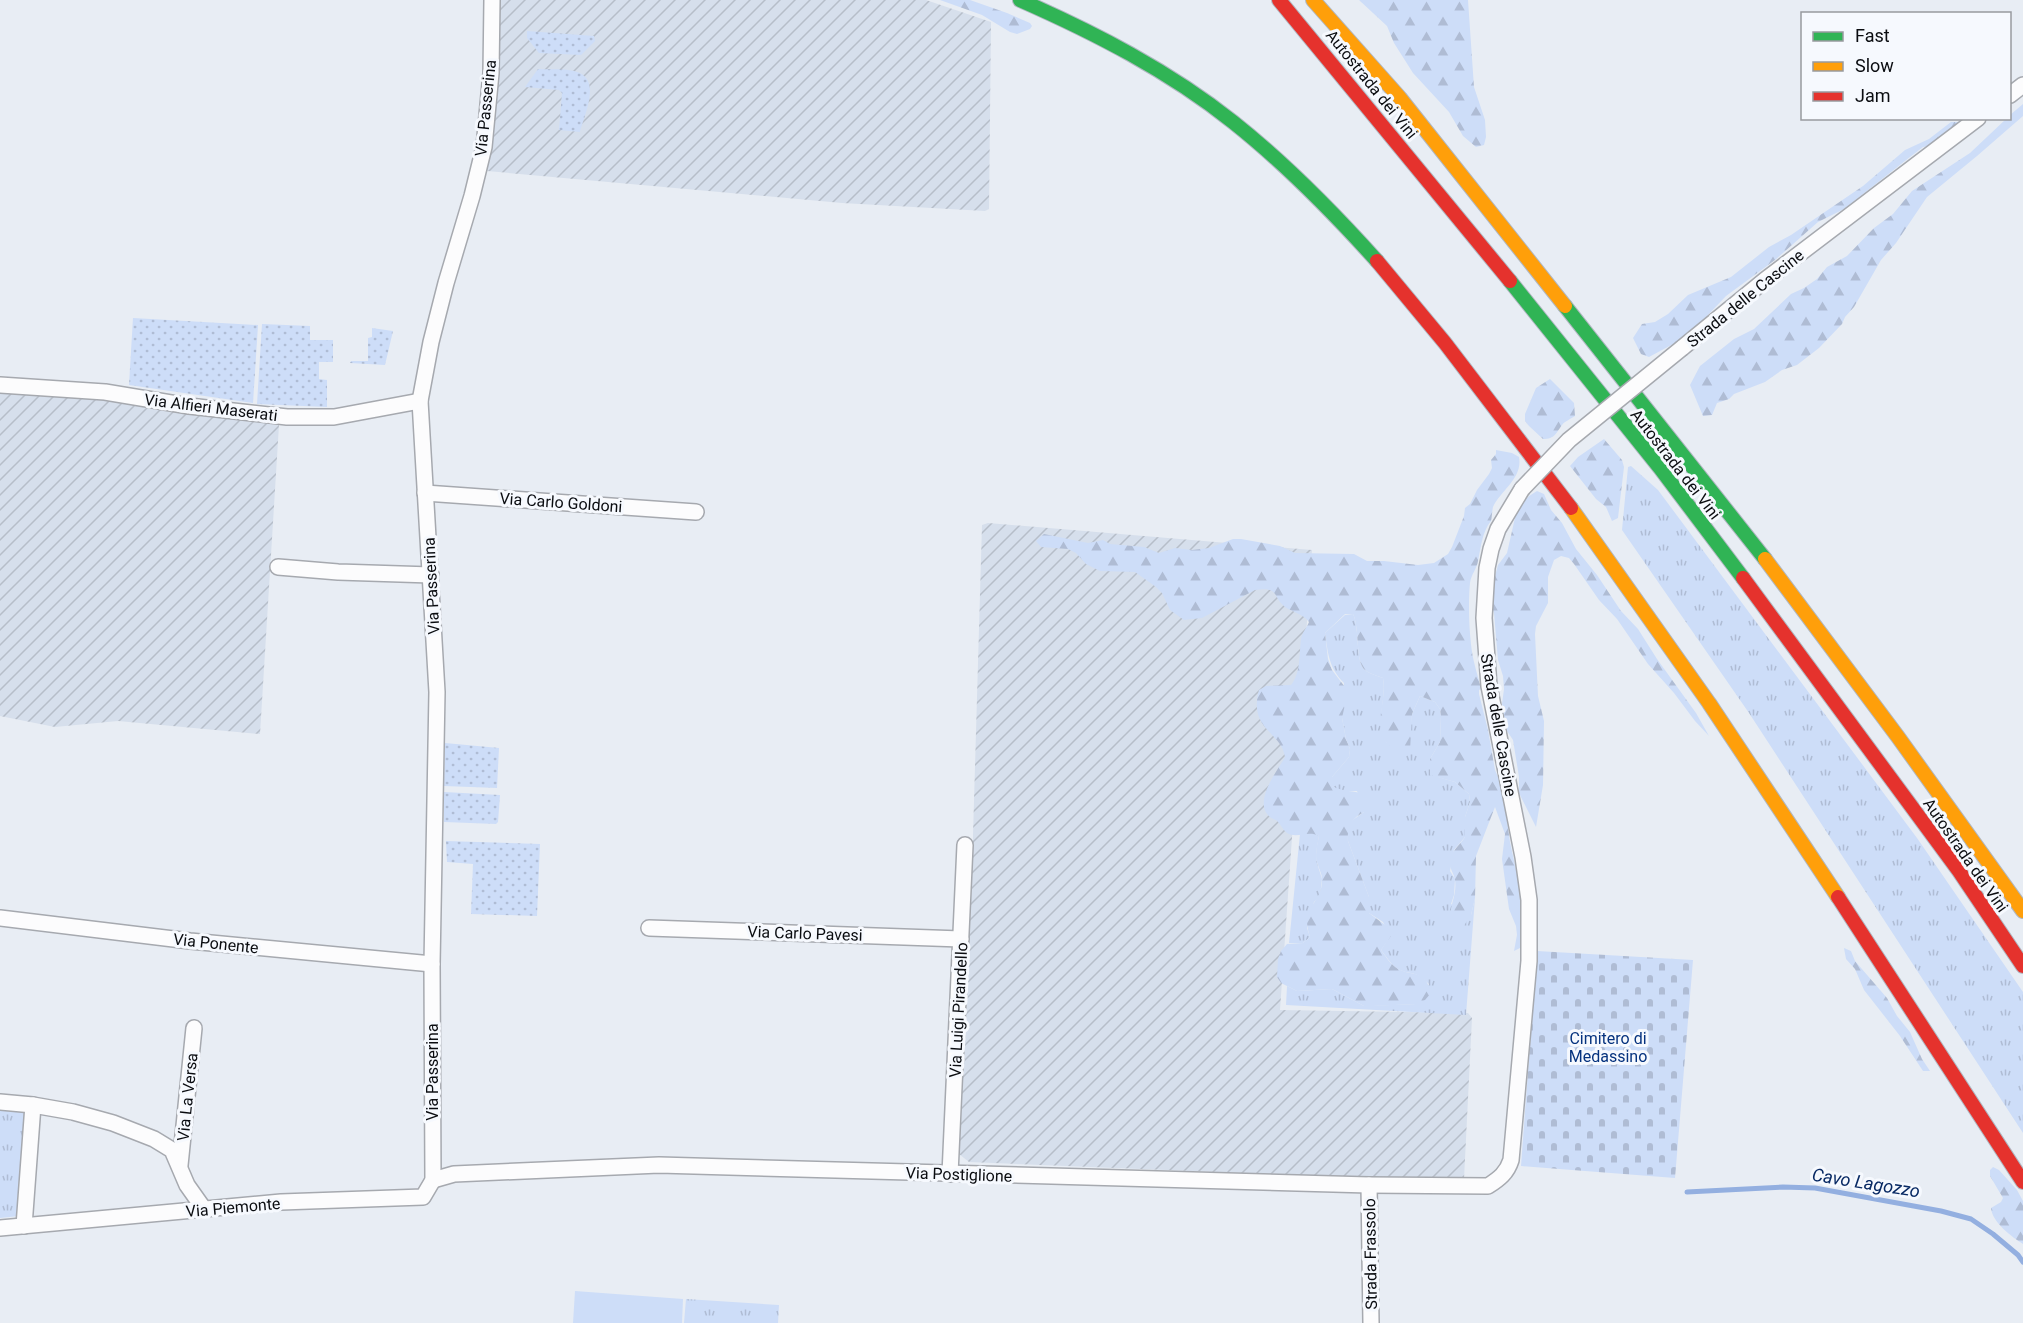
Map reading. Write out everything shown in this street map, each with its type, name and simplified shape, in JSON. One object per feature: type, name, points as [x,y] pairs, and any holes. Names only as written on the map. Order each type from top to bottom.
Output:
[{"type":"highway","points":[[1020,0],[1066,20],[1145,63],[1235,123],[1300,180],[1370,252],[1422,315],[1571,507],[1690,673],[2023,1182]]},
{"type":"highway","name":"Autostrada dei Vini","points":[[1278,0],[1444,199],[1667,477],[1779,625],[1931,833],[2023,966]]},
{"type":"highway","name":"Autostrada dei Vini","points":[[1313,0],[1400,98],[1753,543],[1905,746],[2023,911]]},
{"type":"street","name":"Via Passerina","points":[[432,1180],[432,964],[437,692],[420,401],[431,342],[484,147],[491,74],[492,0]]},
{"type":"street","points":[[2011,94],[2023,85]]},
{"type":"street","name":"Strada delle Cascine","points":[[1488,1186],[1509,1168],[1511,1160],[1529,961],[1530,926],[1523,856],[1489,686],[1484,630],[1487,568],[1495,539],[1506,514],[1522,489],[1569,440],[1765,280],[1975,120]]},
{"type":"street","name":"Via Alfieri Maserati","points":[[0,385],[105,392],[189,406],[287,417],[334,417],[420,401]]},
{"type":"street","name":"Via Carlo Goldoni","points":[[426,493],[696,512]]},
{"type":"street","points":[[278,567],[338,572],[430,575]]},
{"type":"street","name":"Via Luigi Pirandello","points":[[950,1174],[962,939],[964,845]]},
{"type":"street","name":"Via Ponente","points":[[0,918],[190,941],[432,964]]},
{"type":"street","name":"Via Carlo Pavesi","points":[[649,928],[962,939]]},
{"type":"street","name":"Via La Versa","points":[[180,1167],[194,1028]]},
{"type":"street","points":[[0,1102],[73,1112],[113,1123],[154,1139],[172,1150],[187,1185],[204,1209]]},
{"type":"street","points":[[24,1226],[33,1105]]},
{"type":"street","name":"Via Postiglione","points":[[432,1180],[454,1174],[658,1165],[1369,1185],[1488,1186]]},
{"type":"street","name":"Via Piemonte","points":[[0,1228],[281,1202],[423,1197],[432,1180]]},
{"type":"street","name":"Strada Frassolo","points":[[1369,1185],[1371,1323]]},
{"type":"shaded area","points":[[496,0],[926,0],[991,22],[989,209],[985,211],[842,203],[487,171],[485,167]]},
{"type":"shaded area","points":[[0,391],[76,395],[279,425],[260,734],[118,721],[55,727],[0,716]]},
{"type":"shaded area","points":[[988,523],[1312,550],[1280,1010],[1468,1013],[1472,1018],[1464,1179],[1460,1182],[969,1162],[959,1154],[972,870],[982,525]]},
{"type":"green space","points":[[940,0],[970,0],[1007,13],[1032,26],[1017,34],[982,15]]},
{"type":"green space","points":[[1359,0],[1468,0],[1474,87],[1485,120],[1484,145],[1476,147],[1463,136],[1449,112],[1413,73],[1394,43],[1387,26]]},
{"type":"green space","points":[[527,31],[594,36],[595,41],[581,55],[539,53],[527,38]]},
{"type":"green space","points":[[538,69],[577,72],[589,82],[589,99],[580,132],[559,130],[562,93],[559,90],[525,87]]},
{"type":"green space","points":[[2023,104],[2023,116],[1927,197],[1896,243],[1881,260],[1842,324],[1819,348],[1797,365],[1782,370],[1765,382],[1717,403],[1712,415],[1703,416],[1690,385],[1700,366],[1734,339],[1754,329],[1791,294],[1817,279],[1827,267],[1847,256],[1874,228],[1893,214],[1912,191],[1970,153],[2005,120],[2011,120],[2011,114]]},
{"type":"green space","points":[[1951,122],[1961,122],[1930,146],[1923,147],[1844,209],[1818,222],[1775,260],[1726,296],[1688,336],[1649,357],[1641,354],[1633,338],[1642,324],[1655,322],[1668,314],[1688,295],[1731,277],[1769,247],[1791,235],[1863,186],[1905,150],[1929,139]]},
{"type":"green space","points":[[133,318],[258,325],[253,403],[129,385]]},
{"type":"green space","points":[[262,324],[310,326],[310,340],[333,340],[333,362],[319,362],[319,379],[327,380],[327,407],[257,404]]},
{"type":"green space","points":[[372,328],[393,331],[385,365],[350,363],[351,361],[368,361],[368,338],[372,337]]},
{"type":"green space","points":[[1550,379],[1574,403],[1575,416],[1563,424],[1553,437],[1543,439],[1525,421],[1525,414],[1536,388]]},
{"type":"green space","points":[[1604,439],[1622,460],[1624,467],[1618,518],[1612,521],[1606,507],[1596,499],[1570,466],[1578,457]]},
{"type":"green space","points":[[1496,450],[1519,457],[1518,471],[1493,507],[1491,521],[1484,535],[1470,583],[1469,623],[1472,654],[1481,689],[1479,694],[1495,770],[1502,786],[1510,842],[1521,893],[1523,940],[1520,948],[1514,951],[1516,926],[1509,909],[1502,859],[1505,834],[1495,807],[1476,856],[1475,898],[1471,915],[1461,930],[1454,932],[1450,917],[1455,880],[1450,861],[1454,851],[1465,837],[1465,817],[1470,802],[1469,794],[1455,782],[1430,775],[1430,759],[1440,742],[1440,709],[1435,702],[1420,696],[1412,714],[1410,751],[1401,753],[1390,746],[1381,730],[1383,678],[1365,670],[1362,666],[1355,620],[1353,614],[1345,614],[1325,633],[1328,659],[1332,670],[1348,691],[1342,718],[1350,749],[1349,757],[1332,777],[1332,786],[1365,795],[1364,812],[1351,824],[1348,841],[1369,897],[1369,913],[1389,928],[1391,936],[1381,950],[1398,969],[1426,980],[1431,993],[1417,1004],[1364,1006],[1332,989],[1297,991],[1281,983],[1277,977],[1278,959],[1287,944],[1303,943],[1310,937],[1307,918],[1319,894],[1322,877],[1316,858],[1319,836],[1315,834],[1291,835],[1265,811],[1264,803],[1268,786],[1285,757],[1278,741],[1261,722],[1257,703],[1259,690],[1266,686],[1291,685],[1298,669],[1302,637],[1309,622],[1285,607],[1272,591],[1263,589],[1255,590],[1202,618],[1184,620],[1170,610],[1162,593],[1156,587],[1135,572],[1100,571],[1086,564],[1076,553],[1068,549],[1041,547],[1036,541],[1044,534],[1088,543],[1103,540],[1110,544],[1144,547],[1159,553],[1175,548],[1192,550],[1209,548],[1233,539],[1241,539],[1280,546],[1295,553],[1354,554],[1367,561],[1418,565],[1434,563],[1448,554],[1452,547],[1465,508],[1489,474],[1492,468],[1491,460]]},
{"type":"green space","points":[[1631,466],[1658,490],[1917,838],[2023,992],[2023,1133],[1749,713],[1622,530],[1628,467]]},
{"type":"green space","points":[[1537,491],[1544,494],[1551,510],[1562,523],[1576,549],[1621,611],[1638,629],[1696,713],[1709,736],[1648,664],[1617,619],[1599,600],[1574,564],[1569,558],[1561,556],[1554,560],[1548,577],[1548,603],[1536,626],[1535,634],[1538,696],[1544,721],[1543,785],[1536,827],[1519,793],[1513,740],[1505,728],[1502,704],[1503,676],[1498,660],[1494,613],[1491,605],[1493,583],[1498,565],[1507,553],[1517,509]]},
{"type":"green space","points":[[1353,614],[1362,666],[1365,670],[1383,678],[1381,728],[1387,743],[1411,723],[1412,714],[1420,696],[1435,702],[1440,709],[1441,716],[1440,742],[1430,759],[1438,777],[1455,782],[1469,794],[1470,802],[1465,817],[1465,837],[1454,850],[1450,871],[1455,879],[1451,904],[1471,915],[1475,898],[1466,1015],[1286,1005],[1287,986],[1297,991],[1332,989],[1364,1006],[1416,1004],[1429,984],[1416,975],[1395,967],[1381,950],[1390,936],[1383,922],[1369,913],[1369,897],[1348,841],[1347,831],[1350,822],[1364,812],[1357,791],[1340,791],[1332,786],[1332,777],[1349,757],[1350,749],[1342,718],[1344,683],[1332,666],[1325,633],[1345,615]]},
{"type":"green space","points":[[445,743],[499,748],[497,788],[444,786]]},
{"type":"green space","points":[[444,792],[500,795],[498,822],[496,824],[444,822]]},
{"type":"green space","points":[[1312,832],[1319,836],[1316,853],[1322,879],[1320,896],[1314,902],[1307,928],[1310,937],[1303,943],[1289,943],[1300,834]]},
{"type":"green space","points":[[446,841],[540,844],[537,916],[471,914],[473,864],[447,862]]},
{"type":"green space","points":[[1844,948],[1851,951],[1855,961],[1887,998],[1897,1016],[1910,1032],[1930,1071],[1923,1071],[1900,1036],[1864,990],[1855,969],[1846,959]]},
{"type":"green space","name":"Cimitero di Medassino","points":[[1537,951],[1693,960],[1675,1178],[1521,1166]]},
{"type":"green space","points":[[0,1109],[27,1111],[19,1216],[0,1218]]},
{"type":"green space","points":[[1993,1167],[1999,1170],[2017,1190],[2023,1201],[2023,1244],[2003,1229],[1992,1213],[1991,1208],[2003,1198],[1990,1176],[1990,1170]]},
{"type":"green space","points":[[575,1291],[683,1299],[682,1323],[573,1323]]},
{"type":"green space","points":[[686,1299],[779,1305],[778,1323],[684,1323]]},
{"type":"waterway","name":"Cavo Lagozzo","points":[[1687,1192],[1783,1187],[1815,1188],[1941,1211],[1971,1219],[1993,1234],[2023,1262]]},
{"type":"traffic: fast","points":[[1020,0],[1131,54],[1209,103],[1290,171],[1377,261]]},
{"type":"traffic: fast","points":[[1510,281],[1660,468],[1743,578]]},
{"type":"traffic: fast","points":[[1565,306],[1765,559]]},
{"type":"traffic: slow","points":[[1313,0],[1400,98],[1565,306]]},
{"type":"traffic: slow","points":[[1571,508],[1709,703],[1838,897]]},
{"type":"traffic: slow","points":[[1765,559],[1898,737],[2023,911]]},
{"type":"traffic: jam","points":[[1279,0],[1510,281]]},
{"type":"traffic: jam","points":[[1377,261],[1445,343],[1571,508]]},
{"type":"traffic: jam","points":[[1743,578],[1959,871],[2023,966]]},
{"type":"traffic: jam","points":[[1838,897],[2023,1182]]}]
